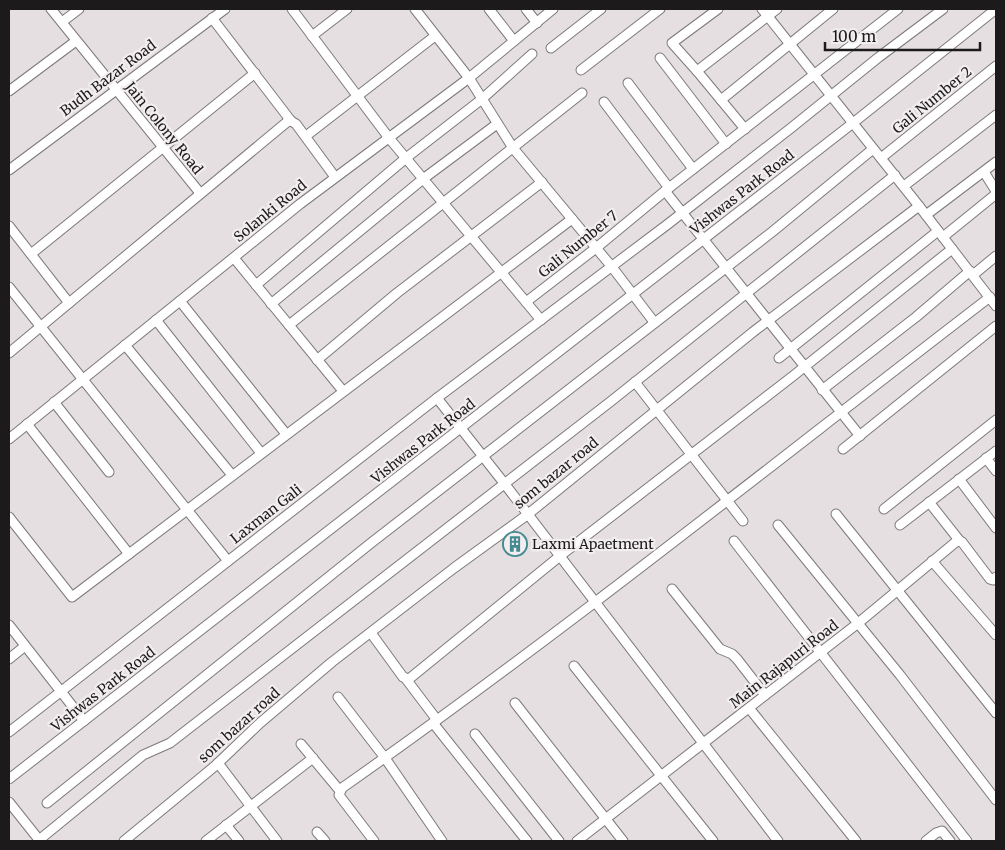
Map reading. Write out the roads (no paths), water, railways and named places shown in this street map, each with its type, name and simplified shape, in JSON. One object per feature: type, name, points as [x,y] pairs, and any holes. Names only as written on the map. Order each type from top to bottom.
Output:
[{"type":"street","name":"Jain Colony Road","points":[[51,9],[200,194]]},
{"type":"street","points":[[62,22],[79,9]]},
{"type":"street","name":"Budh Bazar Road","points":[[9,170],[225,9]]},
{"type":"street","points":[[292,9],[389,138],[542,320]]},
{"type":"street","points":[[312,36],[347,9]]},
{"type":"street","points":[[415,9],[469,78],[513,148],[634,294],[654,322]]},
{"type":"street","points":[[489,9],[514,42]]},
{"type":"street","points":[[526,9],[537,23]]},
{"type":"street","name":"Solanki Road","points":[[9,439],[335,177],[469,78],[553,9]]},
{"type":"street","points":[[551,48],[601,9]]},
{"type":"street","points":[[581,70],[660,9]]},
{"type":"street","points":[[718,9],[672,43],[744,129]]},
{"type":"street","points":[[697,71],[764,12],[777,9]]},
{"type":"street","points":[[721,100],[833,9]]},
{"type":"street","name":"Gali Number 7","points":[[526,302],[596,248],[667,189],[898,9]]},
{"type":"street","name":"Laxman Gali","points":[[9,732],[438,398],[612,267],[943,9]]},
{"type":"street","name":"Vishwas Park Road","points":[[9,780],[853,124],[996,9]]},
{"type":"street","points":[[764,12],[873,149],[883,157],[996,306]]},
{"type":"street","points":[[212,18],[291,122],[296,124],[306,136],[335,177]]},
{"type":"street","points":[[306,136],[435,36]]},
{"type":"street","points":[[9,91],[76,41]]},
{"type":"street","points":[[256,285],[406,158],[482,99],[532,54]]},
{"type":"street","points":[[660,58],[726,144]]},
{"type":"street","name":"Gali Number 2","points":[[883,157],[996,66]]},
{"type":"street","points":[[31,254],[255,73]]},
{"type":"street","points":[[628,83],[693,169]]},
{"type":"street","points":[[289,326],[582,93]]},
{"type":"street","points":[[604,102],[682,212],[860,436]]},
{"type":"street","points":[[904,186],[996,115]]},
{"type":"street","points":[[9,354],[282,124],[291,122]]},
{"type":"street","points":[[271,304],[423,179],[498,124]]},
{"type":"street","points":[[47,802],[364,549],[726,268],[873,149]]},
{"type":"street","points":[[926,215],[996,162]]},
{"type":"street","points":[[779,358],[996,192],[984,172]]},
{"type":"street","points":[[9,802],[40,840],[143,755],[170,743],[635,382],[895,175]]},
{"type":"street","points":[[317,360],[373,312],[542,182]]},
{"type":"street","name":"som bazar road","points":[[124,841],[218,763],[260,722],[332,662],[527,514],[768,321],[919,206]]},
{"type":"street","points":[[9,517],[72,597],[572,218]]},
{"type":"street","points":[[9,226],[69,302]]},
{"type":"street","points":[[406,679],[411,677],[560,556],[805,367],[952,249]]},
{"type":"street","points":[[822,390],[996,256]]},
{"type":"street","points":[[234,258],[343,391]]},
{"type":"street","points":[[9,287],[228,561]]},
{"type":"street","points":[[340,791],[595,603],[990,297]]},
{"type":"street","points":[[180,301],[286,434]]},
{"type":"street","points":[[156,320],[261,453]]},
{"type":"street","points":[[843,449],[996,326]]},
{"type":"street","points":[[125,345],[232,476]]},
{"type":"street","points":[[635,382],[743,521]]},
{"type":"street","points":[[438,398],[778,841]]},
{"type":"street","points":[[54,402],[109,472]]},
{"type":"street","points":[[884,509],[996,420]]},
{"type":"street","points":[[27,424],[129,554]]},
{"type":"street","points":[[900,525],[996,450]]},
{"type":"street","points":[[986,458],[996,471]]},
{"type":"street","points":[[959,480],[996,528]]},
{"type":"street","points":[[929,502],[990,579],[993,580],[996,577]]},
{"type":"street","points":[[836,514],[996,713]]},
{"type":"street","points":[[778,525],[900,675],[996,800]]},
{"type":"street","name":"Main Rajapuri Road","points":[[577,841],[857,624],[959,540]]},
{"type":"street","points":[[734,541],[967,841]]},
{"type":"street","points":[[932,561],[996,635]]},
{"type":"street","points":[[672,589],[720,649],[732,654],[737,659],[765,695]]},
{"type":"street","points":[[9,625],[84,721]]},
{"type":"street","points":[[371,633],[406,679],[435,722],[527,841]]},
{"type":"street","points":[[9,659],[25,646]]},
{"type":"street","points":[[574,666],[713,841]]},
{"type":"street","points":[[338,697],[385,758],[442,841]]},
{"type":"street","points":[[515,702],[623,841]]},
{"type":"street","points":[[749,708],[856,841]]},
{"type":"street","points":[[475,734],[559,841]]},
{"type":"street","points":[[301,744],[340,791],[339,795],[374,841]]},
{"type":"street","points":[[206,841],[313,758]]},
{"type":"street","points":[[218,763],[277,841]]},
{"type":"street","points":[[226,825],[238,841]]},
{"type":"street","points":[[926,841],[939,831],[943,832],[950,841]]},
{"type":"street","points":[[317,832],[324,841]]},
{"type":"place","name":"Laxmi Apaetment","points":[[515,544]]}]
